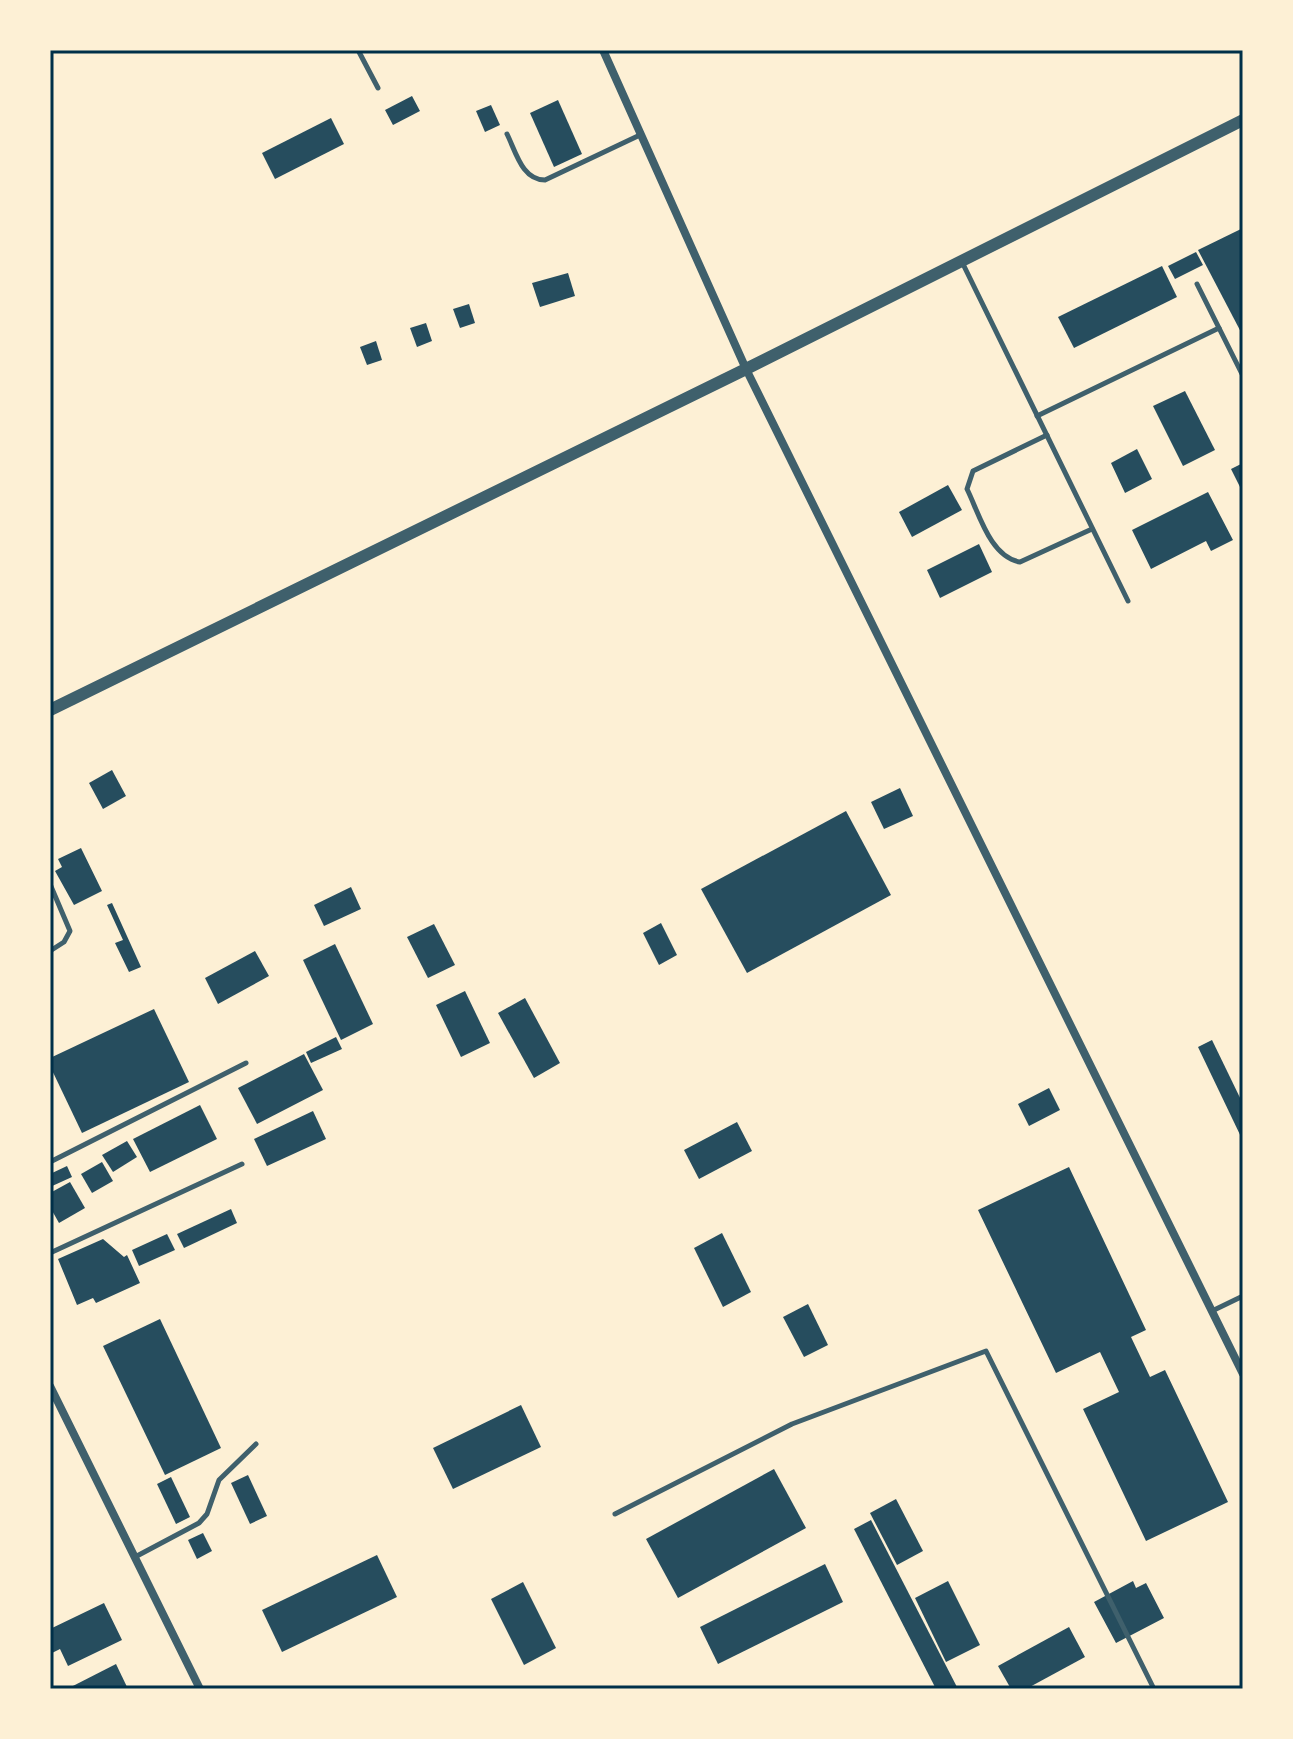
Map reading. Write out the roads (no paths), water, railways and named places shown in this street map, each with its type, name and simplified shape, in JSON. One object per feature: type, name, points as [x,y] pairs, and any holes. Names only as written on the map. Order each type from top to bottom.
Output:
[{"type":"street","points":[[603,50],[746,369],[1242,1368]]},
{"type":"street","points":[[50,710],[746,369],[1243,120]]},
{"type":"street","points":[[50,1386],[200,1689]]},
{"type":"lane","points":[[358,50],[378,88]]},
{"type":"lane","points":[[507,134],[527,175],[536,180],[545,180],[640,135]]},
{"type":"lane","points":[[962,261],[1128,601]]},
{"type":"lane","points":[[1197,284],[1243,376]]},
{"type":"lane","points":[[1037,416],[1219,328]]},
{"type":"lane","points":[[1047,435],[973,471],[968,478],[967,489],[992,539],[1007,560],[1020,562],[1092,529]]},
{"type":"lane","points":[[50,884],[70,931],[64,942],[50,951]]},
{"type":"lane","points":[[50,1162],[246,1063]]},
{"type":"lane","points":[[50,1253],[242,1164]]},
{"type":"lane","points":[[1212,1311],[1243,1296]]},
{"type":"lane","points":[[615,1514],[792,1424],[986,1351],[1154,1689]]},
{"type":"lane","points":[[135,1557],[199,1523],[207,1514],[219,1480],[256,1444]]}]
